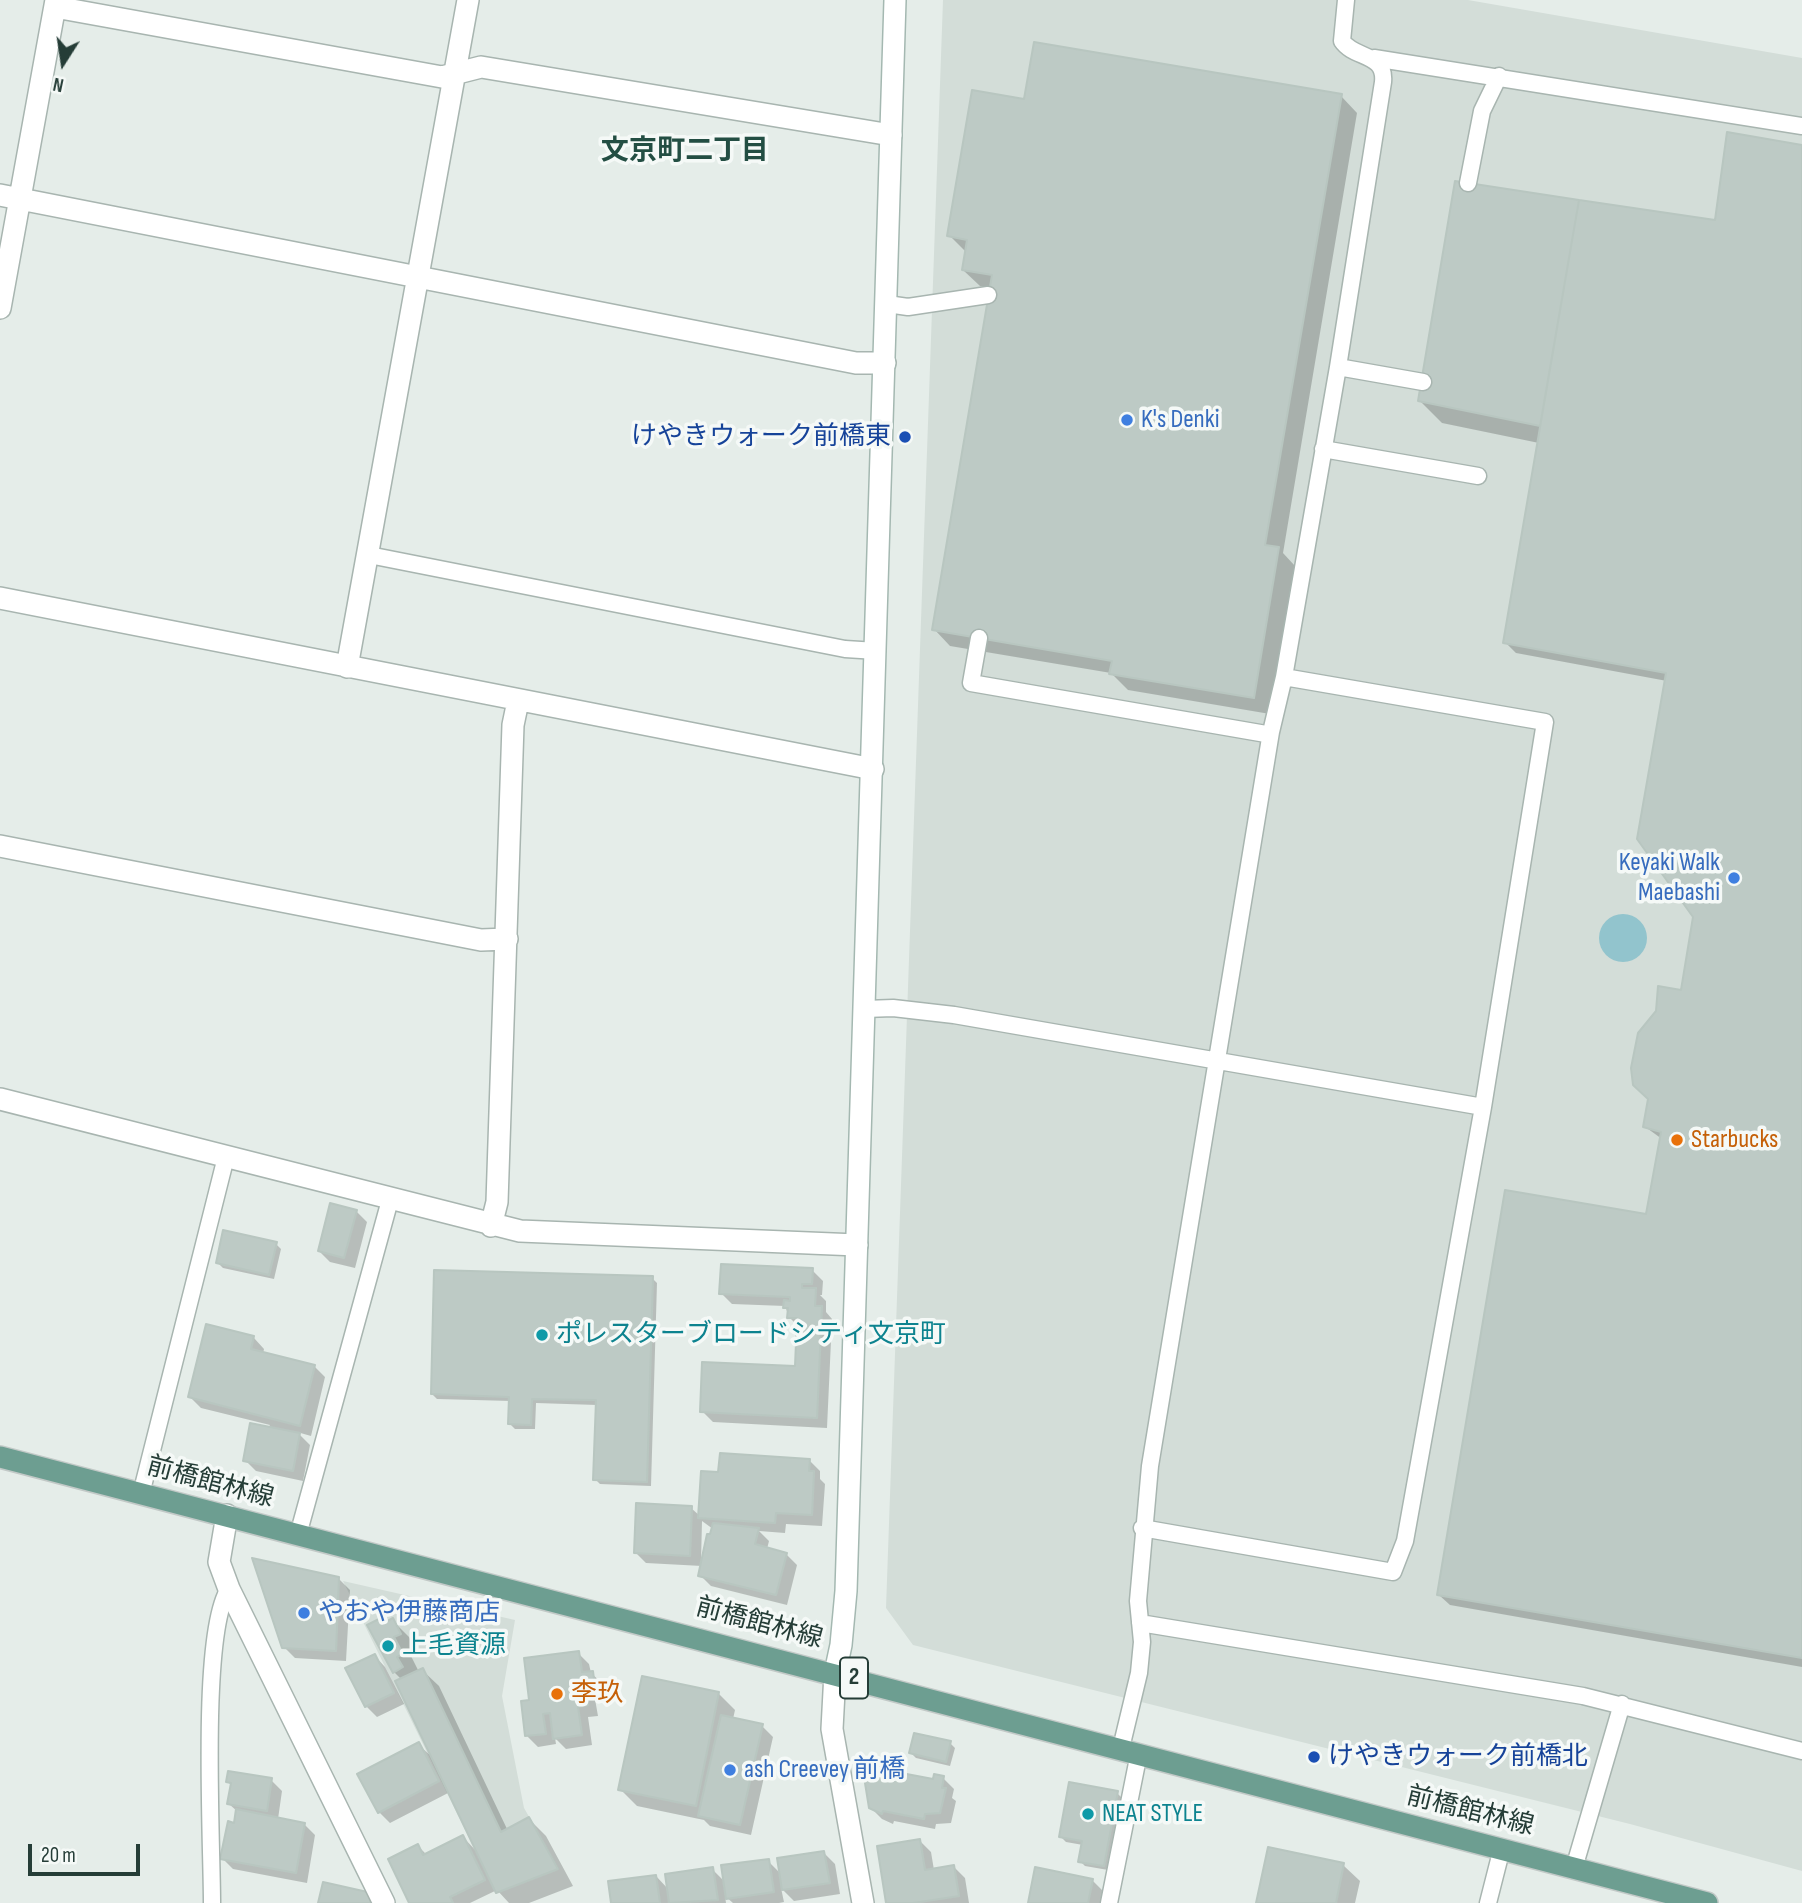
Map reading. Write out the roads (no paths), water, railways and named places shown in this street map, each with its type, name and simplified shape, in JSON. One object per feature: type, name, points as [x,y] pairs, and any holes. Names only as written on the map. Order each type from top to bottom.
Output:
[{"type":"main road","name":"前橋館林線","points":[[0,1457],[1707,1903]]},
{"type":"street","points":[[347,667],[468,0]]},
{"type":"street","points":[[863,1903],[832,1729],[835,1673],[841,1645],[846,1591],[886,363],[895,0]]},
{"type":"street","points":[[0,308],[9,197],[55,4],[431,75],[454,74],[481,66],[891,135]]},
{"type":"street","points":[[9,197],[856,363],[886,363]]},
{"type":"street","points":[[0,598],[873,769]]},
{"type":"street","points":[[491,1226],[497,1202],[513,725],[518,701]]},
{"type":"street","points":[[0,846],[481,940],[507,939]]},
{"type":"street","points":[[0,1099],[491,1226],[520,1231],[857,1245]]},
{"type":"street","points":[[227,1515],[219,1562],[229,1589],[384,1903]]},
{"type":"lane","points":[[1346,0],[1342,41],[1347,48],[1374,58],[1802,126]]},
{"type":"lane","points":[[1109,1903],[1139,1673],[1142,1528],[1271,732],[1284,677],[1338,367],[1382,90],[1384,73],[1374,58]]},
{"type":"lane","points":[[1468,183],[1482,111],[1499,76]]},
{"type":"lane","points":[[887,304],[908,307],[988,295]]},
{"type":"lane","points":[[1338,367],[1423,382]]},
{"type":"lane","points":[[1323,449],[1478,476]]},
{"type":"lane","points":[[369,555],[845,649],[877,650]]},
{"type":"lane","points":[[979,638],[971,682],[1266,734],[1271,732]]},
{"type":"lane","points":[[1142,1528],[1393,1572],[1405,1541],[1483,1107],[1545,722],[1284,677]]},
{"type":"lane","points":[[865,1009],[893,1008],[954,1015],[1483,1107]]},
{"type":"lane","points":[[141,1494],[226,1157]]},
{"type":"lane","points":[[298,1535],[390,1200]]},
{"type":"lane","points":[[212,1903],[212,1670],[218,1615],[229,1589]]},
{"type":"lane","points":[[1140,1623],[1622,1704],[1802,1751]]},
{"type":"lane","points":[[1574,1868],[1622,1704]]},
{"type":"lane","points":[[1488,1903],[1502,1848]]},
{"type":"water","points":[[1623,914],[1640,921],[1647,938],[1640,955],[1623,962],[1606,955],[1599,938],[1606,921]]},
{"type":"place","name":"K's Denki","points":[[1127,420]]},
{"type":"place","name":"けやきウォーク前橋東","points":[[905,437]]},
{"type":"place","name":"Keyaki Walk Maebashi","points":[[1734,878]]},
{"type":"place","name":"Starbucks","points":[[1677,1140]]},
{"type":"place","name":"ポレスターブロードシティ文京町","points":[[542,1335]]},
{"type":"place","name":"やおや伊藤商店","points":[[304,1613]]},
{"type":"place","name":"上毛資源","points":[[388,1646]]},
{"type":"place","name":"李玖","points":[[557,1694]]},
{"type":"place","name":"けやきウォーク前橋北","points":[[1314,1757]]},
{"type":"place","name":"ash Creevey 前橋","points":[[730,1770]]},
{"type":"place","name":"NEAT STYLE","points":[[1088,1814]]},
{"type":"district","name":"文京町二丁目","points":[[685,152]]}]
